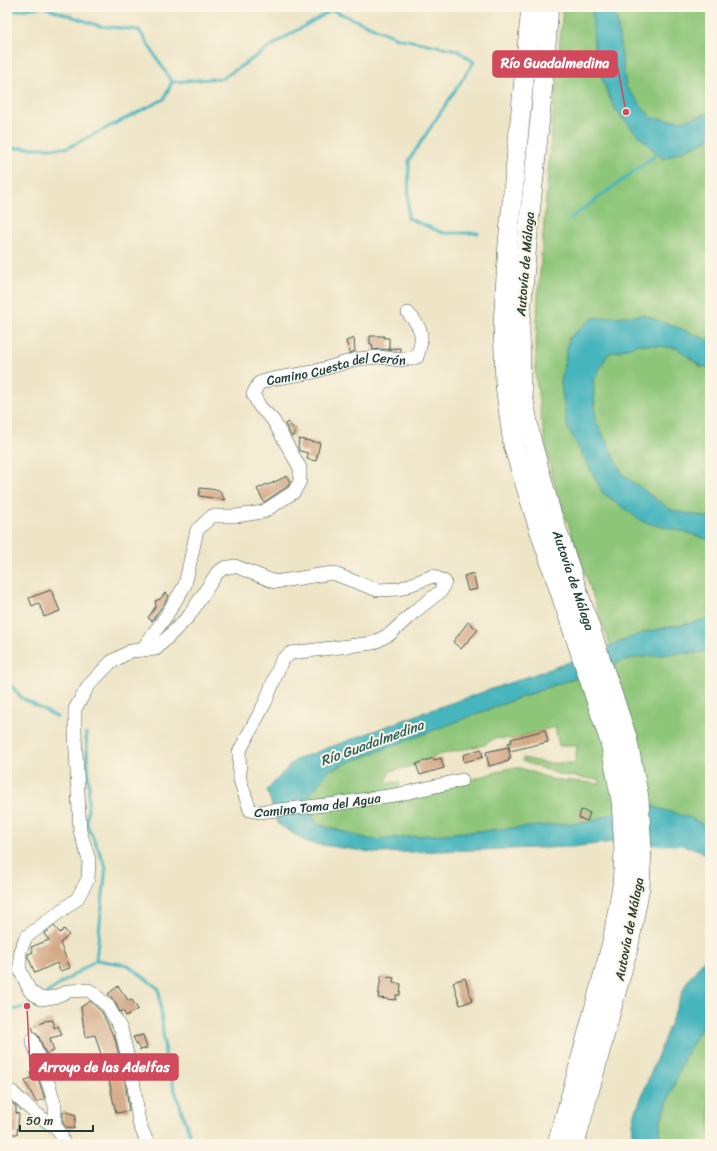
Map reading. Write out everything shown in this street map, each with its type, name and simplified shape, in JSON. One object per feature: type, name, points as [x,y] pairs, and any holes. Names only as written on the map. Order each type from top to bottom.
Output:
[{"type":"highway","name":"Autovía de Málaga","points":[[531,7],[508,243],[503,325],[504,385],[513,445],[536,520],[579,621],[618,740],[639,797],[642,850],[612,942],[557,1144]]},
{"type":"highway","name":"Autovía de Málaga","points":[[550,7],[520,325],[521,384],[531,439],[579,621]]},
{"type":"highway","name":"Autovía de Málaga","points":[[575,1144],[629,945],[631,886]]},
{"type":"street","name":"Camino Cuesta del Cerón","points":[[142,650],[166,616],[185,585],[197,530],[212,516],[236,516],[263,512],[294,492],[300,481],[300,468],[273,420],[260,407],[253,394],[259,383],[272,379],[313,372],[357,359],[379,357],[400,360],[417,357],[421,344],[420,328],[408,313]]},
{"type":"street","name":"Camino Toma del Agua","points":[[142,650],[156,649],[189,616],[217,573],[224,568],[235,566],[275,582],[332,573],[377,590],[399,589],[433,576],[445,582],[441,591],[414,612],[390,634],[373,643],[291,653],[282,660],[265,703],[239,752],[240,780],[250,810],[259,812],[336,804],[401,794],[462,780]]},
{"type":"street","points":[[142,650],[131,651],[111,662],[89,685],[75,709],[80,831],[89,860],[88,879],[77,899],[26,938],[20,950],[20,970],[30,992],[41,999],[54,997],[69,991],[89,990],[108,1006],[121,1029],[133,1079],[139,1123],[148,1144]]},
{"type":"street","points":[[32,1040],[50,1088],[55,1106],[55,1126]]},
{"type":"street","points":[[7,1090],[12,1092],[38,1116],[55,1126],[63,1136],[63,1144]]},
{"type":"green space","points":[[563,7],[592,7],[595,61],[614,108],[636,133],[663,159],[710,139],[710,341],[644,315],[593,318],[569,338],[561,383],[567,426],[681,531],[710,540],[710,619],[645,632],[610,646],[552,477],[542,424],[535,371],[538,298]]},
{"type":"green space","points":[[615,7],[710,7],[710,113],[683,121],[652,119],[626,87]]},
{"type":"green space","points":[[640,344],[677,348],[701,367],[710,366],[710,518],[671,510],[623,476],[596,421],[593,381],[608,354]]},
{"type":"green space","points":[[710,652],[710,828],[691,818],[614,813],[588,822],[371,840],[316,824],[311,811],[457,784],[510,768],[521,768],[551,779],[600,784],[600,780],[561,775],[522,761],[523,758],[546,763],[575,763],[577,746],[559,746],[555,727],[511,739],[495,738],[484,745],[438,755],[409,767],[390,771],[386,783],[400,782],[400,790],[308,803],[307,799],[329,770],[516,699],[628,659],[668,654]]},
{"type":"green space","points":[[710,1013],[710,1144],[659,1144],[661,1120],[684,1058]]},
{"type":"water","points":[[592,7],[615,7],[626,87],[652,118],[683,121],[710,113],[710,139],[663,159],[636,133],[614,108],[595,61]]},
{"type":"water","points":[[644,315],[710,341],[710,366],[702,367],[677,348],[640,344],[608,354],[593,381],[596,421],[623,475],[671,510],[710,518],[710,540],[643,522],[603,493],[567,426],[561,383],[569,338],[593,318]]},
{"type":"water","points":[[710,619],[710,652],[668,654],[628,659],[516,699],[329,770],[307,799],[316,824],[372,840],[588,822],[614,813],[651,806],[691,818],[710,828],[710,858],[699,850],[653,837],[572,847],[377,853],[308,843],[278,824],[267,790],[295,760],[425,712],[567,663],[645,632]]},
{"type":"water","points":[[710,952],[710,1013],[684,1058],[661,1120],[659,1144],[631,1144],[634,1116],[686,983]]},
{"type":"building","points":[[370,336],[384,336],[384,338],[389,338],[389,350],[373,350],[372,344],[370,344]]},
{"type":"building","points":[[354,338],[355,351],[350,353],[346,341]]},
{"type":"building","points":[[400,348],[401,352],[389,350],[389,349]]},
{"type":"building","points":[[287,422],[296,430],[292,437],[285,424]]},
{"type":"building","points":[[299,439],[320,443],[316,461],[307,459],[308,453],[300,451],[298,448]]},
{"type":"building","points":[[287,476],[290,482],[288,486],[264,502],[257,489]]},
{"type":"building","points":[[200,488],[219,490],[225,500],[199,496]]},
{"type":"building","points":[[473,573],[477,589],[468,591],[464,576]]},
{"type":"building","points":[[51,590],[60,611],[44,617],[39,603],[32,606],[29,598]]},
{"type":"building","points":[[165,593],[169,596],[152,621],[148,618],[156,606],[155,601],[160,599]]},
{"type":"building","points":[[468,622],[478,630],[461,649],[453,642]]},
{"type":"building","points":[[545,730],[548,742],[510,751],[508,743],[512,742],[511,739]]},
{"type":"building","points":[[508,747],[511,759],[508,759],[509,761],[489,766],[486,752]]},
{"type":"building","points":[[481,749],[483,757],[464,762],[463,755]]},
{"type":"building","points":[[433,758],[434,760],[441,758],[444,768],[420,775],[416,764]]},
{"type":"building","points":[[581,810],[590,813],[587,821],[579,818]]},
{"type":"building","points":[[54,926],[60,933],[64,929],[69,935],[60,943],[70,968],[60,971],[57,963],[35,973],[28,954],[33,952],[31,947],[49,940],[44,934]]},
{"type":"building","points":[[381,976],[394,978],[393,983],[401,984],[400,995],[396,995],[396,1000],[378,998]]},
{"type":"building","points":[[465,978],[472,1001],[460,1005],[453,982]]},
{"type":"building","points":[[118,986],[129,1001],[132,1000],[138,1009],[126,1016],[123,1011],[120,1012],[115,1002],[108,994]]},
{"type":"building","points":[[90,1001],[102,1012],[114,1035],[125,1080],[129,1111],[116,1113],[108,1075],[106,1075],[95,1035],[85,1037],[81,1007]]},
{"type":"building","points":[[53,1020],[54,1028],[58,1026],[62,1035],[50,1038],[54,1051],[46,1054],[39,1037],[34,1032],[32,1027],[44,1021]]},
{"type":"building","points":[[143,1035],[147,1048],[140,1050],[133,1037]]},
{"type":"building","points":[[35,1070],[45,1099],[36,1102],[25,1081],[32,1077],[30,1072]]},
{"type":"building","points":[[7,1101],[11,1102],[16,1107],[16,1113],[19,1114],[17,1134],[7,1134]]},
{"type":"building","points":[[63,1111],[76,1115],[74,1129],[66,1127],[63,1123]]},
{"type":"waterway","points":[[7,12],[39,7]]},
{"type":"waterway","points":[[44,7],[100,26],[139,30],[172,82]]},
{"type":"waterway","points":[[7,148],[67,148],[164,99],[172,82],[223,78],[284,38],[332,10],[397,38],[457,50],[474,62],[409,160],[408,218],[443,233],[478,233]]},
{"type":"waterway","points":[[570,219],[660,152]]},
{"type":"waterway","points":[[7,681],[22,698],[57,717]]},
{"type":"waterway","points":[[86,734],[89,786],[87,824],[106,867],[96,960]]},
{"type":"waterway","name":"Río Guadalmedina","points":[[628,837],[688,837],[710,844]]},
{"type":"waterway","points":[[47,993],[96,960],[128,965],[159,989],[166,1064],[193,1144]]},
{"type":"waterway","points":[[7,1012],[27,1006],[31,1003]]},
{"type":"place","name":"Río Guadalmedina","points":[[626,112]]},
{"type":"place","name":"Arroyo de las Adelfas","points":[[27,1006]]}]
